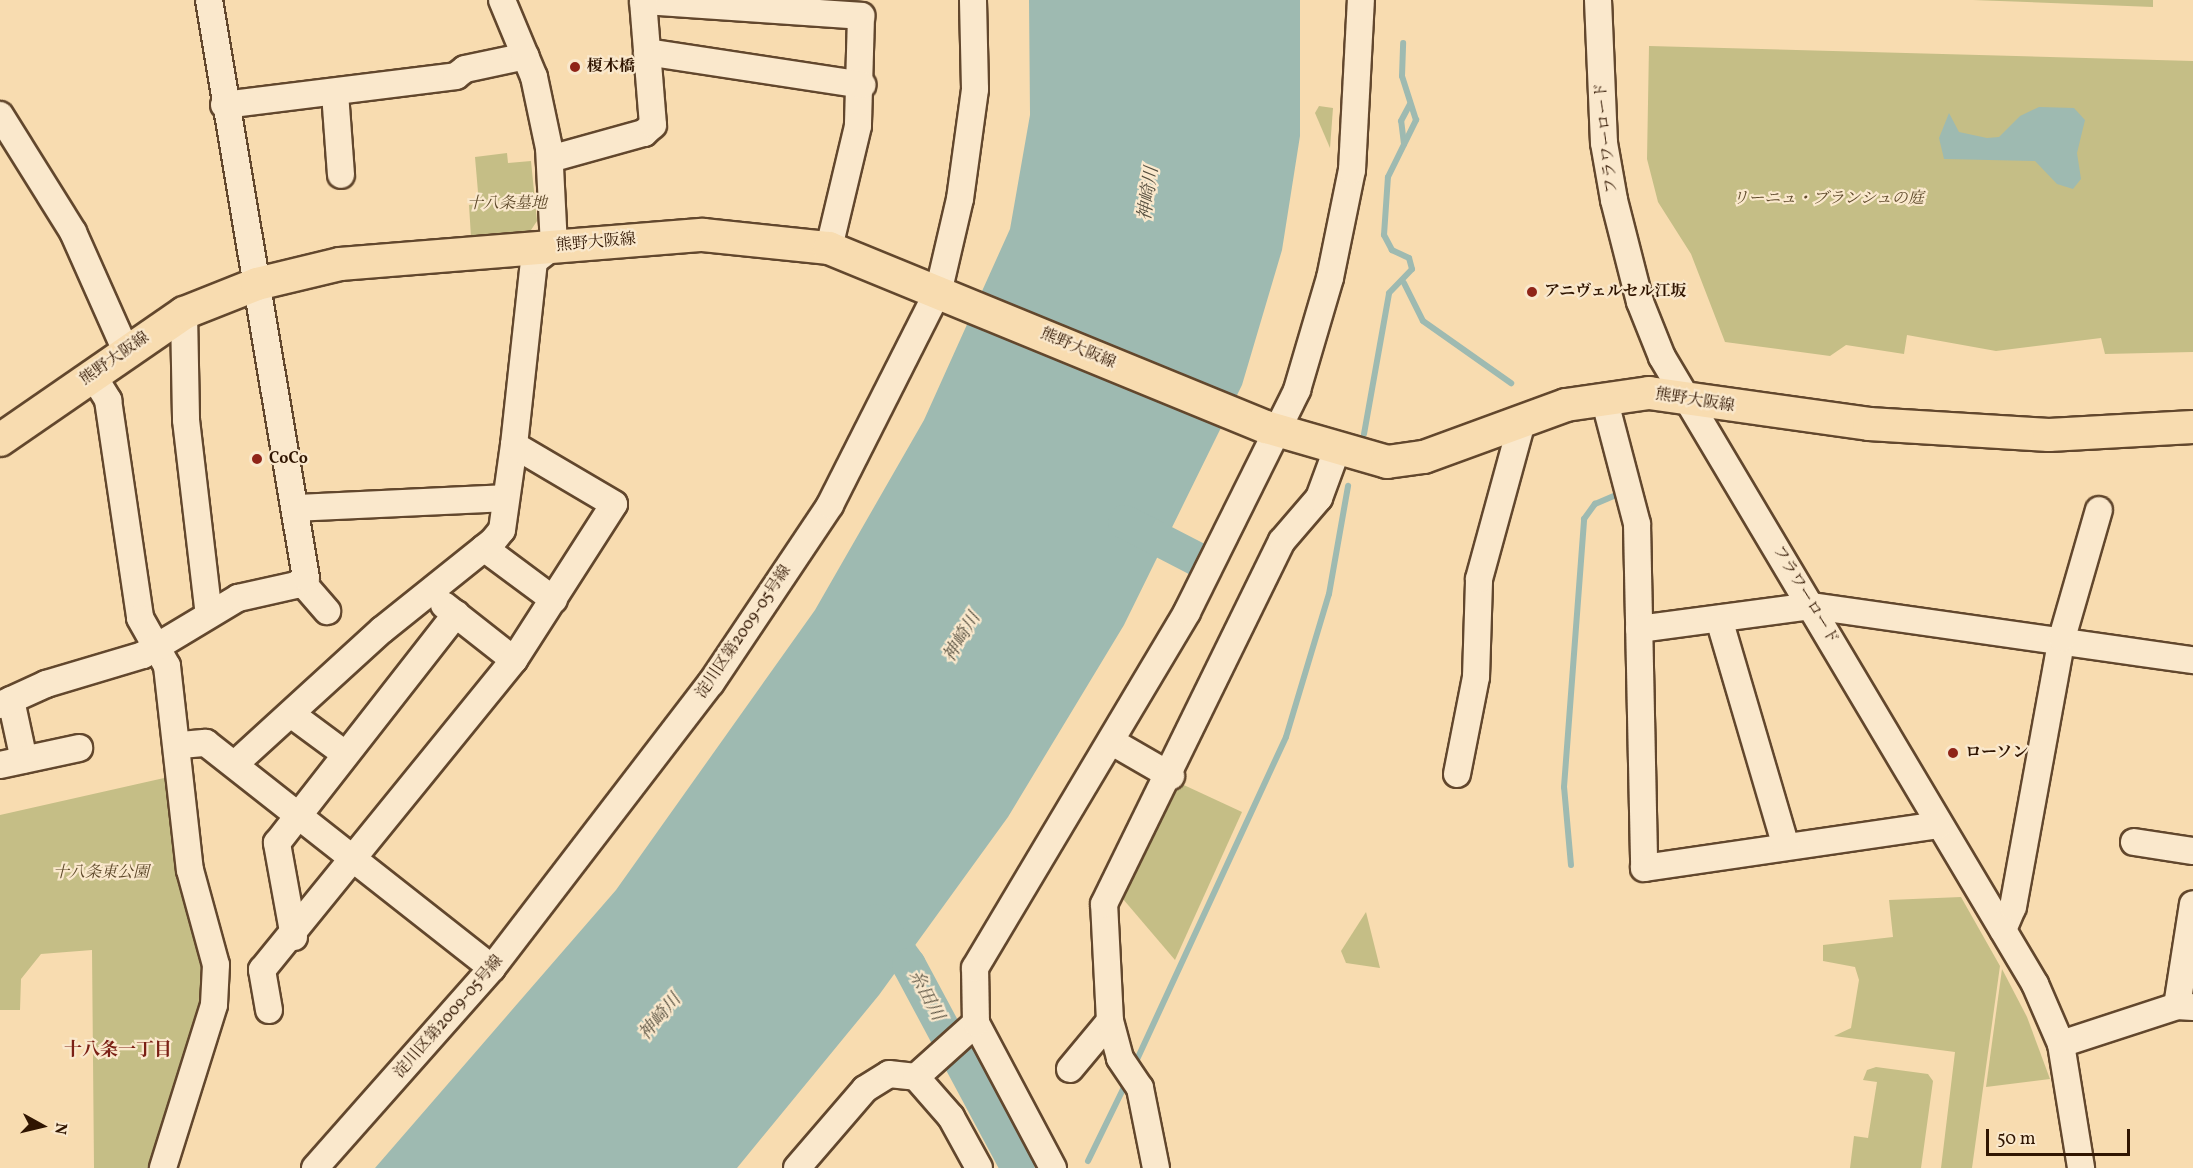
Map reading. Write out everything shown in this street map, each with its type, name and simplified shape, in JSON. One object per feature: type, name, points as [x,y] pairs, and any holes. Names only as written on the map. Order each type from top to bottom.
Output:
[{"type":"main road","name":"熊野大阪線","points":[[0,440],[125,349],[184,313],[257,284],[340,264],[703,235],[829,248],[944,292],[1273,430],[1336,452],[1387,462],[1424,457],[1522,422],[1604,398],[1648,393],[1690,401],[1869,423],[2049,435],[2193,427]]},
{"type":"street","points":[[79,748],[12,763],[5,702],[158,645],[238,598],[306,578],[257,284],[224,105],[209,0]]},
{"type":"street","points":[[235,764],[502,530],[514,445],[534,261],[554,246],[550,159],[526,56],[503,0]]},
{"type":"street","name":"淀川区第2009-05号線","points":[[315,1168],[492,968],[711,683],[830,505],[944,292],[975,89],[973,0]]},
{"type":"street","points":[[1053,1168],[971,1026],[975,968],[1114,743],[1273,430],[1330,278],[1352,170],[1361,0]]},
{"type":"street","name":"フラワーロード","points":[[1598,0],[1604,143],[1614,200],[1640,302],[1662,357],[2003,930],[2061,1044],[2081,1168]]},
{"type":"street","points":[[550,159],[644,133],[653,125],[643,1],[861,16],[862,85],[829,248]]},
{"type":"street","points":[[647,52],[862,85]]},
{"type":"street","points":[[224,105],[335,93],[456,76],[465,69],[526,56]]},
{"type":"street","points":[[335,93],[341,176]]},
{"type":"street","points":[[0,115],[73,232],[125,349]]},
{"type":"street","points":[[184,313],[186,420],[209,615]]},
{"type":"street","points":[[92,374],[108,400],[140,618],[158,645],[167,666],[181,745],[190,870],[216,965],[214,1005],[163,1168]]},
{"type":"street","points":[[1604,398],[1637,524],[1644,868],[1939,825]]},
{"type":"street","points":[[1457,774],[1476,676],[1479,579],[1522,422]]},
{"type":"street","points":[[269,1010],[262,970],[294,937],[514,660],[614,504],[514,445]]},
{"type":"street","points":[[1156,1168],[1140,1088],[1120,1058],[1110,1021],[1104,904],[1171,776],[1282,541],[1319,498],[1336,452]]},
{"type":"street","points":[[295,508],[506,498]]},
{"type":"street","points":[[2003,930],[2013,907],[2062,638],[2099,510]]},
{"type":"street","points":[[484,548],[554,600]]},
{"type":"street","points":[[301,581],[327,611]]},
{"type":"street","points":[[429,592],[514,660]]},
{"type":"street","points":[[1639,629],[1812,606],[2062,638],[2193,660]]},
{"type":"street","points":[[294,937],[277,843],[297,813],[456,614]]},
{"type":"street","points":[[1719,619],[1786,846]]},
{"type":"street","points":[[291,714],[345,754]]},
{"type":"street","points":[[181,745],[206,743],[492,968]]},
{"type":"street","points":[[1114,743],[1171,776]]},
{"type":"street","points":[[2134,842],[2193,851]]},
{"type":"street","points":[[2061,1044],[2185,1006],[2192,911]]},
{"type":"street","points":[[1070,1070],[1110,1021]]},
{"type":"street","points":[[797,1168],[865,1089],[889,1074],[923,1071],[971,1026]]},
{"type":"street","points":[[923,1071],[979,1168]]},
{"type":"green space","points":[[1973,0],[2153,0],[2153,7]]},
{"type":"green space","name":"リーニュ・ブランシュの庭","points":[[1649,46],[2193,61],[2193,352],[2105,354],[2101,338],[1996,351],[1907,335],[1904,354],[1846,345],[1830,356],[1725,342],[1691,254],[1658,202],[1647,159]]},
{"type":"green space","points":[[1319,106],[1333,108],[1330,148],[1315,113]]},
{"type":"green space","name":"十八条墓地","points":[[507,153],[508,163],[531,161],[537,221],[529,233],[471,237],[469,205],[479,204],[475,157]]},
{"type":"green space","name":"十八条東公園","points":[[173,776],[205,975],[200,1020],[152,1168],[94,1168],[92,950],[41,954],[21,979],[20,1010],[0,1010],[0,815]]},
{"type":"green space","points":[[1173,780],[1242,812],[1175,960],[1117,892]]},
{"type":"green space","points":[[1961,897],[2000,966],[1972,1168],[1941,1168],[1955,1052],[1834,1036],[1851,1028],[1859,980],[1855,967],[1823,961],[1823,945],[1893,937],[1889,900]]},
{"type":"green space","points":[[1366,912],[1380,968],[1346,963],[1341,951]]},
{"type":"green space","points":[[2002,969],[2027,1017],[2050,1079],[1986,1087]]},
{"type":"green space","points":[[1876,1067],[1928,1074],[1933,1081],[1921,1168],[1850,1168],[1854,1136],[1868,1138],[1877,1082],[1863,1080],[1867,1070]]},
{"type":"water","name":"神崎川","points":[[1029,0],[1300,0],[1300,136],[1282,250],[1242,385],[1124,625],[1008,817],[879,995],[737,1168],[375,1168],[616,890],[815,610],[924,420],[1010,229],[1030,115]]},
{"type":"water","points":[[2039,107],[2074,108],[2085,120],[2077,153],[2081,179],[2073,189],[2057,184],[2035,161],[1944,159],[1939,138],[1949,113],[1959,132],[1987,138],[1999,137],[2020,116]]},
{"type":"waterway","points":[[1364,434],[1389,293],[1412,269],[1409,258],[1392,250],[1384,235],[1388,177],[1416,120],[1402,76],[1403,43]]},
{"type":"waterway","points":[[1404,144],[1401,121],[1410,104]]},
{"type":"waterway","points":[[1404,283],[1423,321],[1511,383]]},
{"type":"waterway","points":[[1134,1066],[1286,737],[1329,594],[1348,486]]},
{"type":"waterway","points":[[1571,865],[1564,787],[1584,519],[1595,504],[1619,494]]},
{"type":"waterway","points":[[1125,522],[1197,559]]},
{"type":"waterway","name":"糸田川","points":[[877,921],[909,965],[1018,1168]]},
{"type":"waterway","points":[[1088,1161],[1127,1081]]},
{"type":"place","name":"榎木橋","points":[[575,67]]},
{"type":"place","name":"アニヴェルセル江坂","points":[[1532,292]]},
{"type":"place","name":"CoCo","points":[[257,459]]},
{"type":"place","name":"ローソン","points":[[1953,753]]},
{"type":"district","name":"十八条一丁目","points":[[118,1051]]}]
